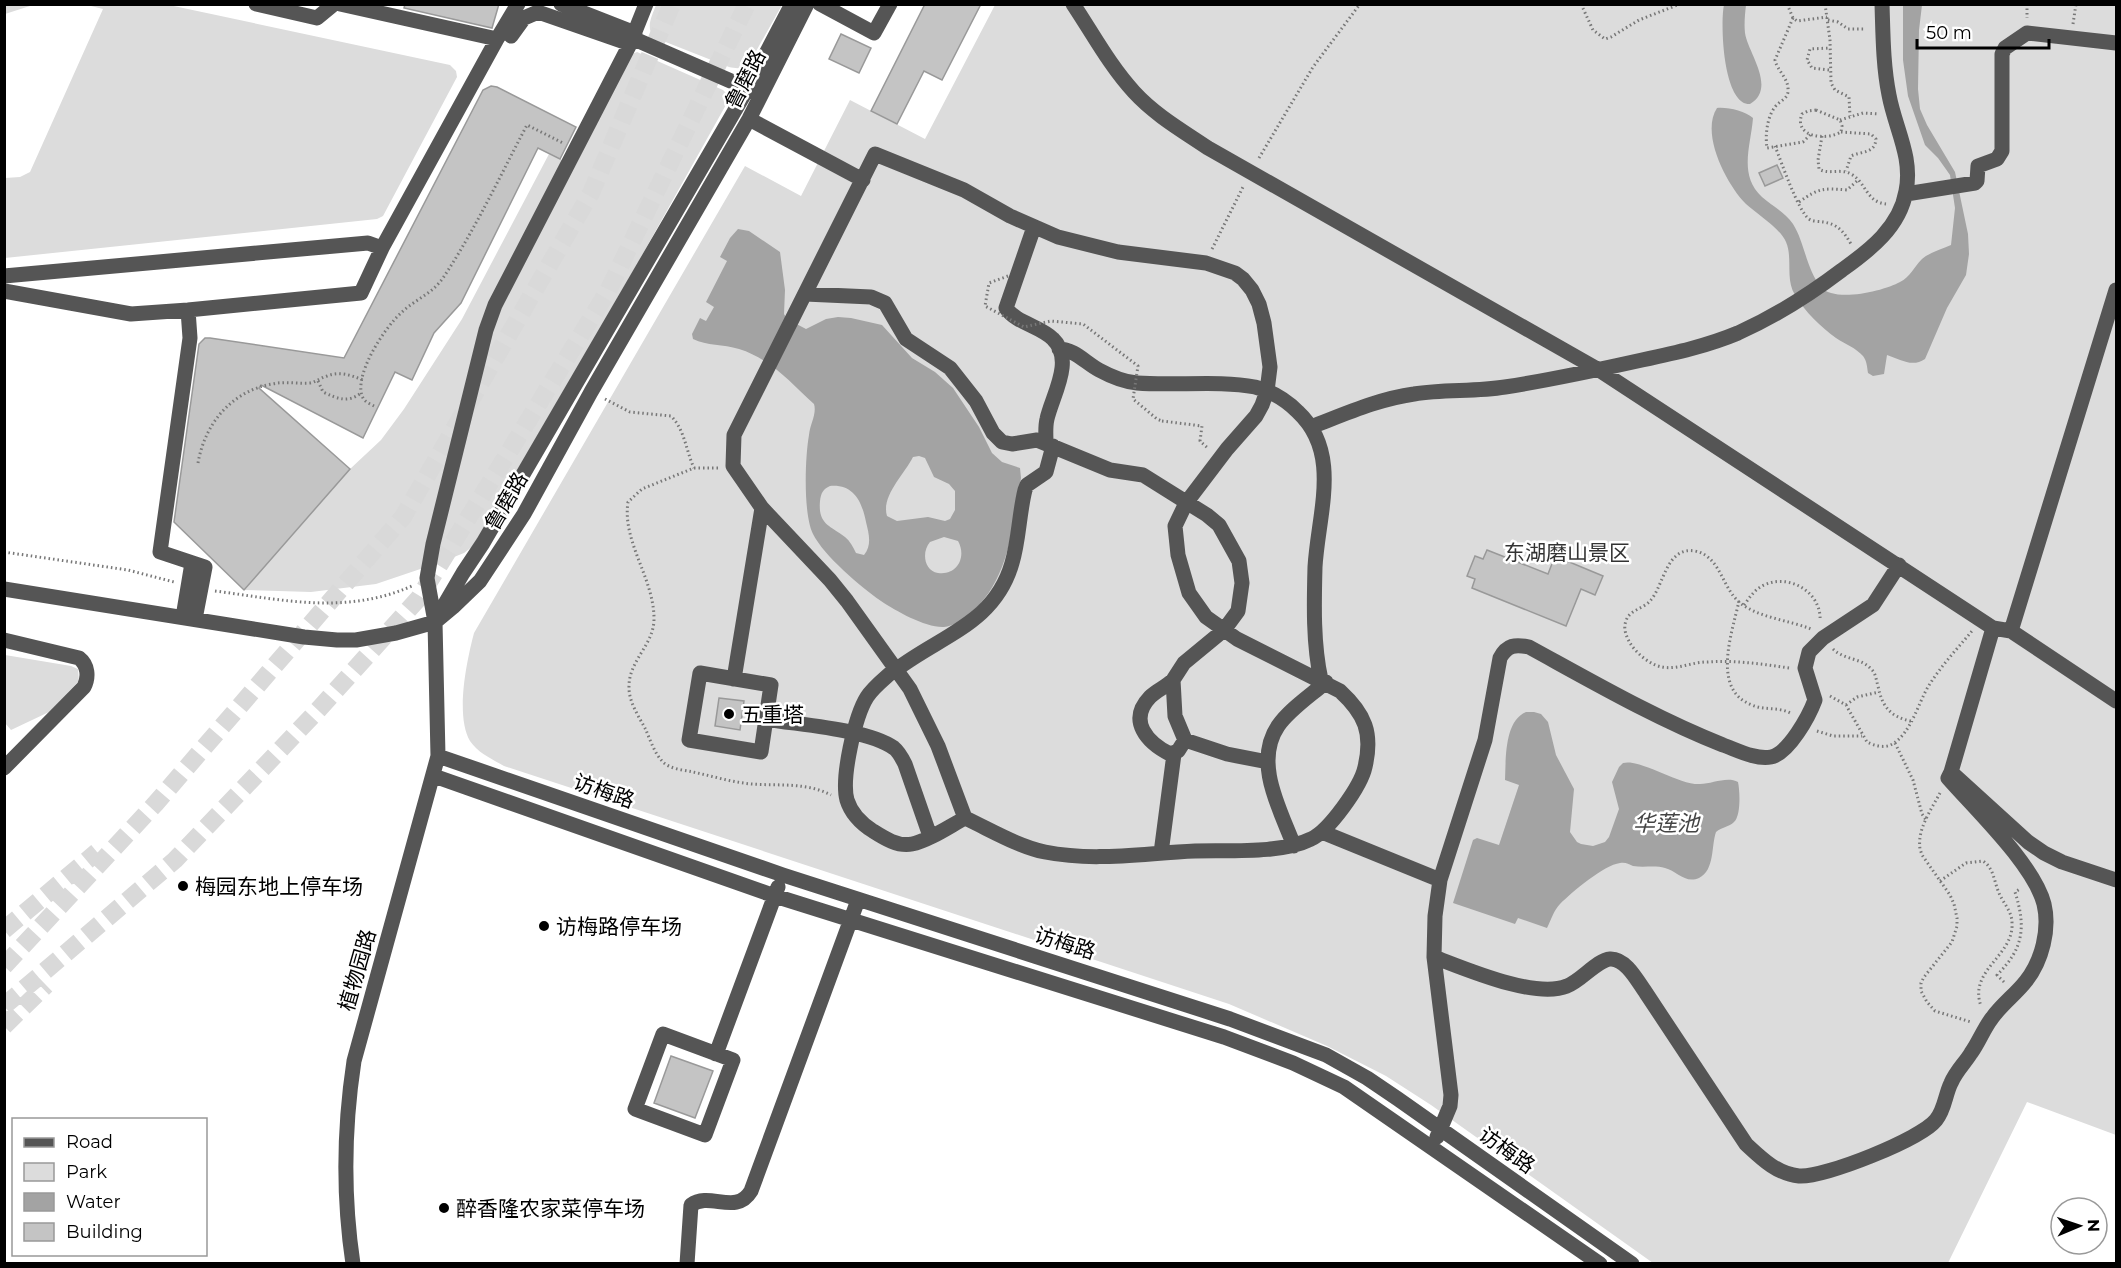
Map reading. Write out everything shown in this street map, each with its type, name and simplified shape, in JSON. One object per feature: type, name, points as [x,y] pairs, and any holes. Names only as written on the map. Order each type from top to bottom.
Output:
[{"type":"street","points":[[256,4],[317,18],[334,4]]},
{"type":"street","points":[[340,4],[504,38]]},
{"type":"street","points":[[4,291],[131,314],[361,293],[382,248],[504,38],[518,4]]},
{"type":"street","points":[[561,4],[632,38],[754,91]]},
{"type":"street","name":"植物园路","points":[[353,1263],[349,1236],[346,1159],[348,1112],[354,1061],[438,756],[435,622],[427,578],[433,544],[486,330],[495,305],[632,38],[646,4]]},
{"type":"street","points":[[435,622],[754,91],[792,4]]},
{"type":"street","name":"鲁磨路","points":[[4,589],[304,637],[337,640],[356,640],[396,633],[435,622],[468,594],[493,563],[524,514],[591,392],[749,119],[754,91],[807,4]]},
{"type":"street","points":[[820,4],[874,33],[890,4]]},
{"type":"street","points":[[1073,4],[1113,67],[1135,93],[1153,110],[1208,148],[1599,370],[1987,624],[2011,631],[2116,701]]},
{"type":"street","points":[[1311,427],[1370,404],[1398,397],[1429,392],[1505,387],[1599,370],[1705,346],[1789,308],[1827,282],[1887,232],[1899,213],[1904,199],[1907,162],[1886,78],[1882,4]]},
{"type":"street","points":[[504,38],[524,18],[538,12],[632,38]]},
{"type":"street","points":[[1904,199],[1977,182],[1978,166],[1997,159],[2002,151],[2002,54],[2005,48],[2027,33],[2116,43]]},
{"type":"street","points":[[749,119],[863,180]]},
{"type":"street","points":[[875,154],[964,190],[1034,227],[1092,247],[1206,263],[1235,273],[1252,290],[1258,304],[1268,348],[1267,391],[1256,416],[1186,503],[1175,526],[1175,543],[1189,593],[1206,617],[1261,652],[1340,691],[1356,708],[1365,723],[1369,742],[1363,775],[1322,832],[1313,838],[1294,846],[1279,848],[1092,858],[1063,855],[1028,847],[965,818],[938,746],[897,668],[830,580],[762,508],[733,466],[734,435],[875,154]]},
{"type":"street","points":[[965,818],[912,844],[904,845],[890,840],[853,813],[847,800],[848,766],[859,714],[868,694],[897,668],[923,650],[967,626],[983,613],[999,593],[1013,562],[1025,490],[1028,485],[1047,472],[1049,445],[1046,421],[1060,380],[1062,360],[1059,349],[1052,338],[1014,316],[1006,308],[1034,227]]},
{"type":"street","points":[[4,276],[368,243],[382,248]]},
{"type":"street","points":[[54,272],[55,300]]},
{"type":"street","points":[[2011,631],[2116,291]]},
{"type":"street","points":[[805,294],[871,297],[885,303],[906,339],[951,368],[976,401],[997,438],[1006,444],[1030,440],[1049,445],[1110,470],[1152,479],[1207,515],[1218,525],[1239,561],[1242,583],[1241,601],[1235,618],[1184,663],[1169,689],[1145,703],[1141,715],[1143,732],[1151,743],[1167,753],[1174,753],[1185,740]]},
{"type":"street","points":[[188,310],[190,338],[160,552],[198,565],[189,618]]},
{"type":"street","points":[[1059,349],[1066,349],[1106,373],[1134,383],[1235,385],[1267,391],[1295,409],[1311,427],[1321,446],[1324,477],[1315,587],[1317,660],[1323,681]]},
{"type":"street","points":[[734,679],[762,508]]},
{"type":"street","points":[[1431,1146],[1442,1130],[1451,1095],[1434,957],[1435,916],[1440,880],[1485,740],[1500,658],[1504,650],[1509,646],[1529,647],[1648,712],[1692,733],[1756,756],[1772,757],[1788,746],[1813,708],[1815,695],[1805,668],[1809,652],[1820,635],[1873,605],[1899,565]]},
{"type":"street","points":[[1949,775],[1987,624]]},
{"type":"street","points":[[4,640],[79,658],[84,662],[87,675],[84,687],[4,768]]},
{"type":"street","points":[[700,674],[771,685],[766,719],[760,752],[689,740],[700,674]]},
{"type":"street","points":[[1294,846],[1272,784],[1268,762],[1270,745],[1277,727],[1323,681]]},
{"type":"street","points":[[1169,689],[1177,724],[1185,740],[1227,754],[1268,762]]},
{"type":"street","points":[[766,719],[855,734],[888,745],[900,754],[930,836]]},
{"type":"street","points":[[1161,853],[1174,753]]},
{"type":"street","name":"访梅路","points":[[438,756],[858,900],[1230,1018],[1326,1055],[1398,1099],[1632,1263]]},
{"type":"street","points":[[1949,775],[2044,854],[2116,880]]},
{"type":"street","points":[[1434,957],[1479,975],[1551,990],[1577,981],[1605,960],[1613,959],[1620,962],[1640,984],[1746,1144],[1782,1172],[1799,1176],[1833,1170],[1907,1140],[1931,1126],[1940,1115],[1956,1073],[1989,1023],[2026,982],[2035,968],[2044,939],[2046,917],[2044,903],[2034,881],[2024,865],[1949,775]]},
{"type":"street","name":"访梅路","points":[[434,776],[775,896],[1224,1037],[1293,1063],[1344,1087],[1600,1263]]},
{"type":"street","points":[[1322,832],[1440,880]]},
{"type":"street","points":[[716,1054],[783,875]]},
{"type":"street","points":[[687,1263],[691,1205],[699,1200],[741,1202],[751,1191],[858,900]]},
{"type":"street","points":[[1224,1037],[1230,1018]]},
{"type":"street","points":[[663,1034],[716,1054],[733,1060],[705,1135],[635,1109],[663,1034]]},
{"type":"path","points":[[1206,263],[1250,173],[1313,67],[1360,4]]},
{"type":"path","points":[[1581,4],[1593,30],[1605,39],[1639,20],[1680,4]]},
{"type":"path","points":[[1787,4],[1793,18],[1800,21],[1828,19],[1852,30],[1883,30]]},
{"type":"path","points":[[1825,4],[1830,48],[1829,70],[1833,88],[1849,97],[1850,116]]},
{"type":"path","points":[[1793,18],[1775,60],[1789,88],[1786,97],[1776,106],[1769,120],[1766,136],[1767,148],[1803,142],[1811,134]]},
{"type":"path","points":[[1829,70],[1812,68],[1807,60],[1810,49],[1830,48]]},
{"type":"path","points":[[1841,132],[1840,120],[1821,111],[1804,112],[1801,116],[1800,124],[1803,130],[1811,134],[1822,136],[1834,136],[1841,132],[1871,134],[1876,139],[1875,146],[1871,150],[1851,156],[1845,172]]},
{"type":"path","points":[[1840,120],[1869,113],[1895,116]]},
{"type":"path","points":[[374,406],[363,399],[361,393],[367,364],[390,324],[442,280],[527,125],[575,149]]},
{"type":"path","points":[[1822,136],[1818,160],[1819,169],[1824,172],[1845,172],[1854,176],[1873,200],[1880,204],[1904,199]]},
{"type":"path","points":[[1775,146],[1799,202],[1809,219],[1833,224],[1842,230],[1858,258]]},
{"type":"path","points":[[1799,202],[1819,189],[1847,190],[1858,180]]},
{"type":"path","points":[[1008,276],[989,283],[985,306],[1024,327],[1051,321],[1083,324],[1138,366],[1133,399],[1162,421],[1202,426],[1200,441],[1220,458]]},
{"type":"path","points":[[198,463],[209,429],[220,413],[245,392],[272,384],[318,381],[326,376],[339,374],[363,380]]},
{"type":"path","points":[[318,381],[324,392],[341,399],[350,399],[361,393]]},
{"type":"path","points":[[591,392],[630,412],[671,417],[683,435],[687,453],[694,468]]},
{"type":"path","points":[[733,466],[694,468],[642,489],[628,502],[627,522],[651,598],[654,615],[651,637],[630,676],[629,692],[635,709],[661,760],[666,764],[741,783],[814,788],[847,800]]},
{"type":"path","points":[[1805,668],[1728,661],[1703,662],[1672,668],[1660,667],[1641,655],[1629,642],[1625,628],[1626,620],[1632,612],[1649,602],[1675,557],[1690,551],[1704,554],[1711,560],[1744,605],[1820,635],[1838,654],[1872,669],[1884,707],[1901,720],[1911,722]]},
{"type":"path","points":[[1744,605],[1758,589],[1767,584],[1782,582],[1796,585],[1811,593],[1818,604],[1820,635]]},
{"type":"path","points":[[1739,601],[1728,661],[1728,682],[1743,701],[1762,708],[1789,712],[1803,723],[1833,736],[1863,736]]},
{"type":"path","points":[[1815,695],[1833,696],[1846,705],[1863,736],[1873,745],[1885,746],[1895,743],[1911,722],[1929,686],[1987,624]]},
{"type":"path","points":[[1846,705],[1857,697],[1879,692]]},
{"type":"path","points":[[1895,743],[1907,765],[1922,814],[1926,820]]},
{"type":"path","points":[[1949,775],[1926,820],[1920,837],[1920,849],[1954,903],[1957,926],[1952,942],[1924,977],[1921,991],[1935,1011],[1989,1023]]},
{"type":"path","points":[[1940,880],[1966,863],[1979,861],[1986,863],[2010,914],[2012,923],[2009,939],[1980,980],[1979,1002],[1989,1023]]},
{"type":"path","points":[[2015,992],[1997,975],[2016,952],[2021,937],[2021,923],[2015,892],[2034,881]]},
{"type":"path","points":[[2012,923],[2021,923]]},
{"type":"green space","points":[[5,4],[33,4],[33,5],[5,14]]},
{"type":"green space","points":[[656,4],[782,5],[750,62],[738,68],[729,67],[653,37],[650,25]]},
{"type":"green space","points":[[87,5],[169,5],[450,65],[456,71],[457,77],[383,216],[377,219],[5,258],[5,178],[20,177],[30,172],[103,9]]},
{"type":"green space","name":"东湖磨山景区","points":[[995,5],[2116,5],[2116,1135],[2027,1102],[1948,1263],[1653,1263],[1431,1105],[1386,1076],[1327,1046],[1229,1004],[504,766],[473,745],[466,730],[463,703],[468,658],[474,633],[745,166],[801,196],[850,100],[925,139]]},
{"type":"green space","points":[[637,52],[723,90],[727,94],[727,103],[636,266],[473,546],[464,553],[444,561],[376,584],[311,592],[244,590],[350,469],[381,440],[404,409],[462,319],[549,154],[575,166],[632,54]]},
{"type":"green space","points":[[5,655],[71,666],[78,669],[79,681],[49,712],[11,730],[5,723]]},
{"type":"water","points":[[1724,5],[1746,5],[1745,33],[1761,80],[1758,97],[1750,104],[1741,101],[1729,78],[1723,44]]},
{"type":"water","points":[[1903,5],[1922,5],[1919,30],[1920,109],[1955,172],[1968,234],[1969,254],[1966,275],[1947,308],[1925,359],[1911,363],[1887,355],[1884,374],[1873,376],[1868,373],[1863,356],[1819,324],[1795,295],[1790,282],[1786,242],[1774,227],[1746,204],[1731,185],[1718,159],[1712,131],[1717,108],[1741,111],[1753,118],[1748,159],[1750,179],[1762,197],[1793,224],[1816,280],[1827,292],[1859,294],[1883,289],[1900,282],[1925,257],[1951,245],[1955,208],[1950,175],[1925,145],[1908,96],[1903,60]]},
{"type":"water","points":[[738,229],[749,231],[780,252],[785,290],[784,314],[787,319],[806,329],[826,319],[838,317],[882,325],[912,358],[935,372],[953,388],[979,427],[992,453],[1002,462],[1020,468],[1021,478],[1012,534],[1001,570],[982,602],[960,621],[937,627],[911,618],[873,595],[825,552],[813,534],[808,513],[807,457],[815,412],[814,404],[780,372],[750,353],[693,339],[692,334],[700,318],[706,321],[714,307],[706,302],[727,261],[720,257],[730,238]],"holes":[[[913,457],[925,458],[934,477],[949,484],[955,491],[955,510],[950,519],[945,521],[928,517],[897,521],[887,516],[886,508],[890,493]],[[828,487],[845,488],[851,491],[859,501],[869,535],[869,543],[864,555],[856,553],[847,539],[823,519],[820,501],[823,492]],[[944,537],[958,541],[961,547],[961,559],[955,568],[945,573],[938,573],[929,568],[925,555],[930,542]]]},
{"type":"water","name":"华莲池","points":[[1526,712],[1541,714],[1548,722],[1556,755],[1574,789],[1570,832],[1581,844],[1593,846],[1605,842],[1609,837],[1619,809],[1612,782],[1623,763],[1639,764],[1691,783],[1705,784],[1729,780],[1738,782],[1738,814],[1732,824],[1716,832],[1710,864],[1704,874],[1699,878],[1689,879],[1661,867],[1637,867],[1624,863],[1613,865],[1588,880],[1565,899],[1556,909],[1547,928],[1518,918],[1515,924],[1453,903],[1473,840],[1477,838],[1499,845],[1519,785],[1505,780],[1506,752],[1510,732],[1519,717]]},
{"type":"building","points":[[405,4],[499,4],[492,28],[404,8]]},
{"type":"building","points":[[925,4],[981,4],[942,80],[924,71],[897,124],[871,111]]},
{"type":"building","points":[[841,34],[871,48],[859,73],[829,59]]},
{"type":"building","points":[[491,86],[576,127],[560,159],[538,148],[461,303],[434,333],[412,380],[395,372],[363,438],[261,385],[259,388],[350,469],[244,590],[174,522],[199,344],[205,338],[210,338],[344,358],[483,90]]},
{"type":"building","points":[[1777,165],[1783,178],[1765,186],[1759,173]]},
{"type":"building","points":[[1487,550],[1548,574],[1555,556],[1603,576],[1595,595],[1581,589],[1566,626],[1472,588],[1475,579],[1467,576],[1475,556],[1483,559]]},
{"type":"building","name":"五重塔","points":[[719,698],[744,701],[740,730],[715,726]]},
{"type":"building","points":[[671,1056],[713,1071],[695,1118],[654,1103]]},
{"type":"tunnel","points":[[4,966],[156,803],[403,517],[591,193],[672,4]]},
{"type":"tunnel","points":[[4,1006],[175,860],[319,709],[419,598],[608,291],[747,4]]},
{"type":"tunnel","points":[[4,930],[97,852]]},
{"type":"tunnel","points":[[4,1026],[46,985]]},
{"type":"place","name":"五重塔","points":[[729,714]]},
{"type":"place","name":"梅园东地上停车场","points":[[183,886]]},
{"type":"place","name":"访梅路停车场","points":[[544,926]]},
{"type":"place","name":"醉香隆农家菜停车场","points":[[444,1208]]}]
